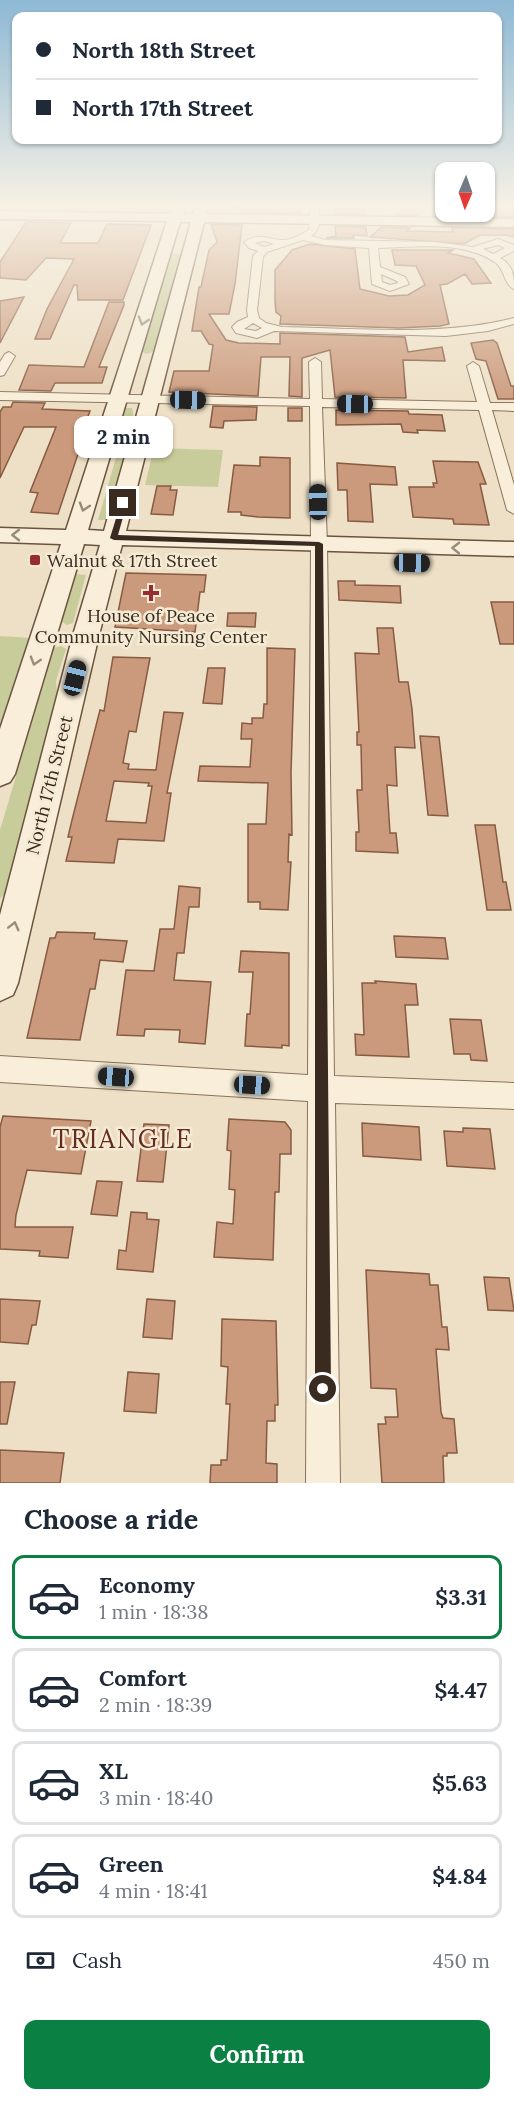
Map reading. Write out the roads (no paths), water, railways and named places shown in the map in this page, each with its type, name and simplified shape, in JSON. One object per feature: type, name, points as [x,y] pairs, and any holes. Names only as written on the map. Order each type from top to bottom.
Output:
[{"type":"main road","points":[[0,774],[157,274]]},
{"type":"main road","name":"North 17th Street","points":[[0,983],[86,635],[152,399],[184,274]]},
{"type":"main road","points":[[0,535],[72,544],[319,552],[514,565]]},
{"type":"main road","points":[[0,550],[72,544]]},
{"type":"main road","points":[[319,552],[514,549]]},
{"type":"street","points":[[254,319],[252,310],[256,274]]},
{"type":"street","points":[[272,328],[257,335],[240,331],[238,327],[254,319],[272,328],[446,333],[500,326],[514,321]]},
{"type":"street","points":[[500,326],[514,333]]},
{"type":"street","points":[[0,372],[9,356]]},
{"type":"street","points":[[315,362],[319,552],[323,1483]]},
{"type":"street","points":[[473,366],[514,510]]},
{"type":"street","points":[[0,396],[514,407]]},
{"type":"street","points":[[0,1069],[322,1089],[514,1096]]},
{"type":"place","name":"Walnut & 17th Street","points":[[35,560]]},
{"type":"place","name":"House of Peace Community Nursing Center","points":[[151,593]]},
{"type":"district","name":"TRIANGLE","points":[[123,1138]]}]
